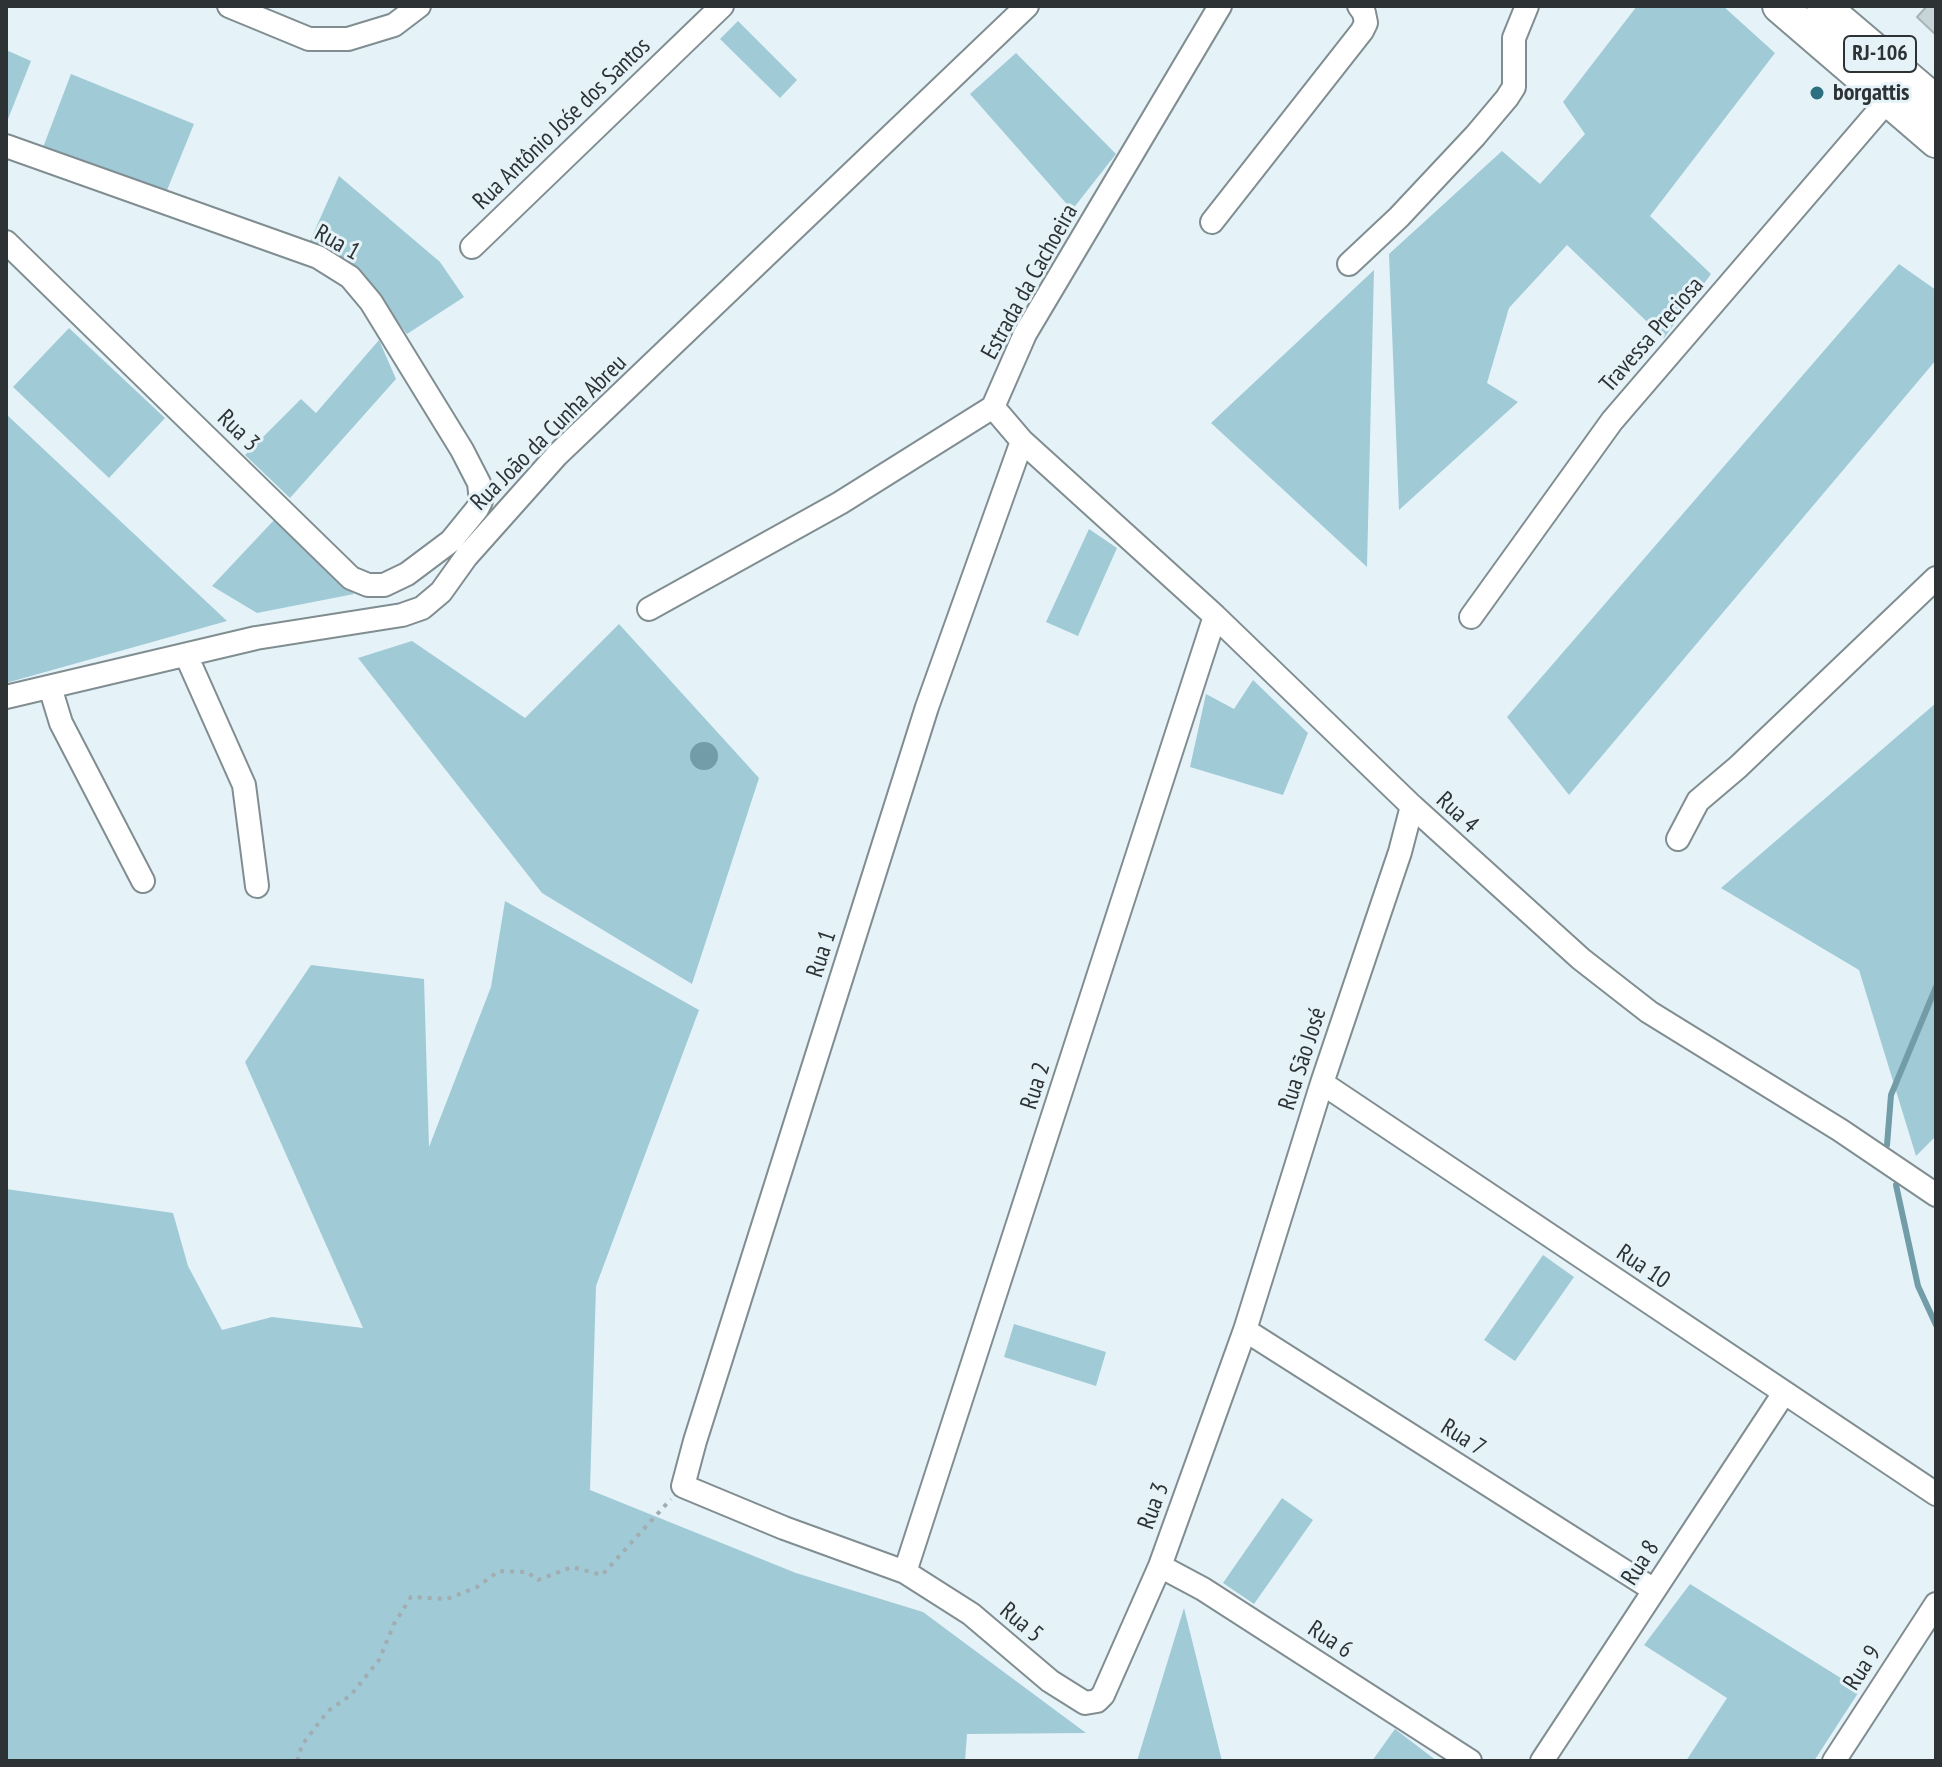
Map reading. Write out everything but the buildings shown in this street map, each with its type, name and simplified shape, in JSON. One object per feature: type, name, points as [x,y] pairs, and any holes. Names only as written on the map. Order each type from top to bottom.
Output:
[{"type":"highway","name":"RJ-106","points":[[1779,6],[1936,141]]},
{"type":"highway","name":"RJ-106","points":[[1823,6],[1936,102]]},
{"type":"street","points":[[229,6],[309,39],[348,39],[394,25],[419,6]]},
{"type":"street","name":"Rua Antônio Jośe dos Santos","points":[[472,247],[722,6]]},
{"type":"street","name":"Rua João da Cunha Abreu","points":[[6,697],[256,638],[422,608],[441,592],[458,549],[1027,6]]},
{"type":"street","name":"Estrada da Cachoeira","points":[[993,407],[1025,334],[1220,6]]},
{"type":"street","points":[[1212,222],[1356,38],[1366,23],[1359,6]]},
{"type":"street","points":[[1349,264],[1399,217],[1507,98],[1514,87],[1514,38],[1527,6]]},
{"type":"street","name":"Travessa Preciosa","points":[[1471,617],[1612,421],[1888,100]]},
{"type":"street","name":"Rua 1","points":[[6,146],[318,257],[350,277],[371,302],[479,483],[481,501],[458,549]]},
{"type":"street","name":"Rua 3","points":[[6,242],[351,578],[368,585],[384,585],[458,549]]},
{"type":"street","points":[[649,609],[840,503],[993,407]]},
{"type":"street","name":"Rua 4","points":[[993,407],[1022,441],[1215,616],[1412,806],[1581,959],[1649,1012],[1840,1130],[1936,1195]]},
{"type":"street","name":"Rua 1","points":[[683,1486],[927,707],[1022,441]]},
{"type":"street","points":[[1678,839],[1698,801],[1738,767],[1936,578]]},
{"type":"street","name":"Rua 2","points":[[905,1572],[1215,616]]},
{"type":"street","points":[[186,655],[244,785],[257,886]]},
{"type":"street","points":[[50,687],[61,723],[143,881]]},
{"type":"street","name":"Rua São José","points":[[1245,1330],[1322,1083],[1400,852],[1412,806]]},
{"type":"street","name":"Rua 10","points":[[1322,1083],[1936,1494]]},
{"type":"street","name":"Rua 3","points":[[1103,1695],[1160,1566],[1245,1330]]},
{"type":"street","name":"Rua 7","points":[[1245,1330],[1654,1590]]},
{"type":"street","name":"Rua 8","points":[[1542,1761],[1784,1393]]},
{"type":"street","points":[[683,1486],[784,1528],[905,1572]]},
{"type":"street","name":"Rua 6","points":[[1160,1566],[1203,1589],[1470,1761]]},
{"type":"street","name":"Rua 5","points":[[905,1572],[971,1614],[1050,1681],[1069,1693],[1090,1704],[1103,1695]]},
{"type":"street","name":"Rua 9","points":[[1834,1761],[1936,1604]]},
{"type":"path","points":[[297,1761],[302,1745],[328,1711],[351,1695],[379,1660],[394,1624],[411,1597],[447,1599],[477,1587],[499,1571],[527,1572],[538,1580],[572,1567],[602,1575],[683,1486]]},
{"type":"shaded area","points":[[1637,6],[1723,6],[1775,53],[1650,216],[1711,274],[1664,338],[1567,245],[1509,308],[1487,383],[1518,402],[1399,510],[1389,254],[1502,151],[1540,184],[1585,134],[1563,102]]},
{"type":"shaded area","points":[[738,21],[797,80],[780,98],[720,39]]},
{"type":"shaded area","points":[[6,50],[31,61],[6,124]]},
{"type":"shaded area","points":[[1016,53],[1116,154],[1072,210],[970,94]]},
{"type":"shaded area","points":[[71,74],[194,124],[163,200],[42,150]]},
{"type":"shaded area","points":[[339,176],[440,262],[464,297],[407,334],[357,270],[310,241]]},
{"type":"shaded area","points":[[1899,264],[1936,290],[1936,360],[1569,795],[1507,717]]},
{"type":"shaded area","points":[[1374,270],[1367,567],[1211,423]]},
{"type":"shaded area","points":[[69,328],[165,418],[109,478],[13,387]]},
{"type":"shaded area","points":[[379,340],[396,379],[290,498],[245,455],[301,399],[316,413]]},
{"type":"shaded area","points":[[6,414],[227,621],[6,683]]},
{"type":"shaded area","points":[[275,519],[354,594],[257,613],[212,586]]},
{"type":"shaded area","points":[[1089,529],[1117,548],[1078,636],[1046,622]]},
{"type":"shaded area","points":[[619,624],[759,778],[692,984],[542,893],[358,658],[412,641],[525,718]]},
{"type":"shaded area","points":[[1253,680],[1308,733],[1283,795],[1190,767],[1206,694],[1234,709]]},
{"type":"shaded area","points":[[1936,703],[1936,1136],[1916,1156],[1859,970],[1721,888]]},
{"type":"shaded area","points":[[704,742],[714,746],[718,756],[714,766],[704,770],[694,766],[690,756],[694,746]]},
{"type":"shaded area","points":[[505,901],[699,1010],[596,1286],[590,1490],[796,1573],[923,1612],[1086,1733],[967,1734],[965,1761],[6,1761],[6,1189],[173,1213],[188,1266],[222,1330],[272,1317],[363,1328],[245,1062],[311,965],[424,979],[429,1147],[491,987]]},
{"type":"shaded area","points":[[1543,1255],[1574,1277],[1515,1361],[1484,1340]]},
{"type":"shaded area","points":[[1014,1324],[1106,1352],[1096,1386],[1004,1357]]},
{"type":"shaded area","points":[[1282,1498],[1313,1520],[1254,1604],[1223,1583]]},
{"type":"shaded area","points":[[1690,1584],[1860,1690],[1814,1761],[1686,1761],[1727,1698],[1644,1645]]},
{"type":"shaded area","points":[[1184,1608],[1222,1761],[1137,1761]]},
{"type":"shaded area","points":[[1395,1729],[1437,1761],[1372,1761]]},
{"type":"waterway","points":[[1887,1145],[1891,1095],[1936,987]]},
{"type":"waterway","points":[[1896,1185],[1918,1286],[1936,1325]]},
{"type":"place","name":"borgattis","points":[[1817,93]]}]
